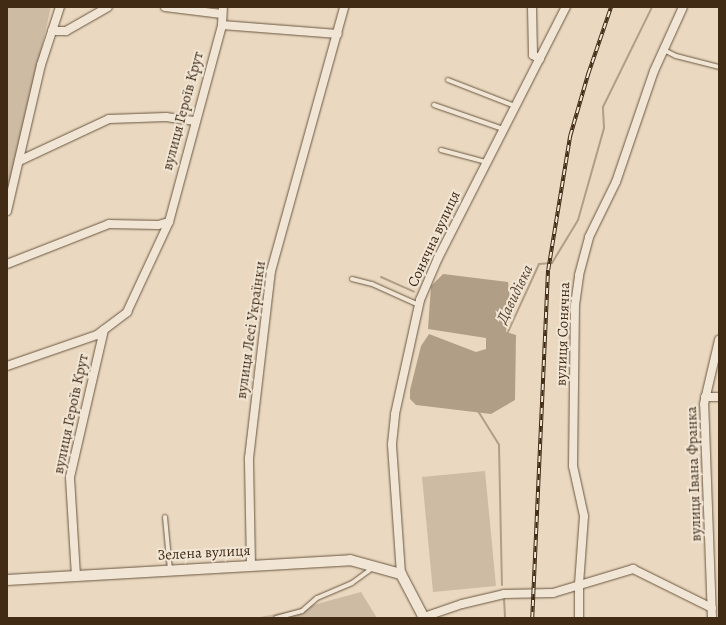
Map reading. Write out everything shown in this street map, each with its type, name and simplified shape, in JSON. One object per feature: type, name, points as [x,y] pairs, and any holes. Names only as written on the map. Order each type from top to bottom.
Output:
[{"type":"street","points":[[7,211],[41,66],[60,7]]},
{"type":"street","points":[[52,31],[66,31],[108,7]]},
{"type":"street","points":[[165,7],[223,10]]},
{"type":"street","name":"вулиця Лесі Українки","points":[[251,566],[249,458],[271,271],[338,34],[344,7]]},
{"type":"street","points":[[532,7],[533,55],[540,59]]},
{"type":"street","name":"Сонячна вулиця","points":[[401,574],[392,444],[395,414],[419,305],[438,258],[566,7]]},
{"type":"street","name":"вулиця Сонячна","points":[[579,618],[578,584],[584,516],[573,466],[575,305],[579,275],[589,237],[616,182],[635,123],[683,7]]},
{"type":"street","name":"вулиця Героїв Крут","points":[[7,366],[68,347],[104,330],[127,312],[169,222],[194,121],[222,25],[223,10]]},
{"type":"street","points":[[222,25],[338,34]]},
{"type":"street","points":[[19,161],[109,119],[166,117],[194,121]]},
{"type":"street","points":[[7,264],[109,224],[158,225],[169,222]]},
{"type":"street","name":"вулиця Героїв Крут","points":[[76,576],[70,477],[104,330]]},
{"type":"street","name":"вулиця Івана Франка","points":[[712,618],[715,560],[706,481],[705,397],[719,340]]},
{"type":"street","points":[[705,397],[719,397]]},
{"type":"street","name":"Зелена вулиця","points":[[7,580],[350,560],[401,574]]},
{"type":"street","points":[[401,574],[428,617],[462,604],[504,594],[553,593],[578,584],[633,569],[712,608]]},
{"type":"lane","points":[[664,50],[676,56],[719,67]]},
{"type":"lane","points":[[448,80],[515,106]]},
{"type":"lane","points":[[434,105],[504,129]]},
{"type":"lane","points":[[441,150],[487,162]]},
{"type":"lane","points":[[352,279],[372,284],[419,305]]},
{"type":"lane","points":[[164,517],[170,570]]},
{"type":"lane","points":[[276,618],[302,612],[317,598],[352,583],[376,566]]},
{"type":"shaded area","points":[[7,7],[51,7],[7,197]]},
{"type":"shaded area","points":[[443,274],[508,282],[510,298],[506,332],[516,335],[515,400],[491,414],[416,405],[410,399],[410,390],[421,346],[429,334],[476,352],[486,349],[486,338],[428,329],[431,286]]},
{"type":"shaded area","points":[[485,471],[496,586],[433,592],[422,477]]},
{"type":"shaded area","points":[[361,592],[377,618],[255,618],[291,611]]},
{"type":"waterway","name":"Давидівка","points":[[507,334],[539,264],[552,263],[578,220],[604,128],[603,107],[652,7]]},
{"type":"waterway","points":[[381,277],[414,292]]},
{"type":"waterway","name":"Давидівка","points":[[478,411],[499,445],[502,585]]},
{"type":"waterway","name":"Давидівка","points":[[504,598],[505,618]]},
{"type":"railway","points":[[532,618],[548,270],[570,136],[588,74],[611,7]]}]
